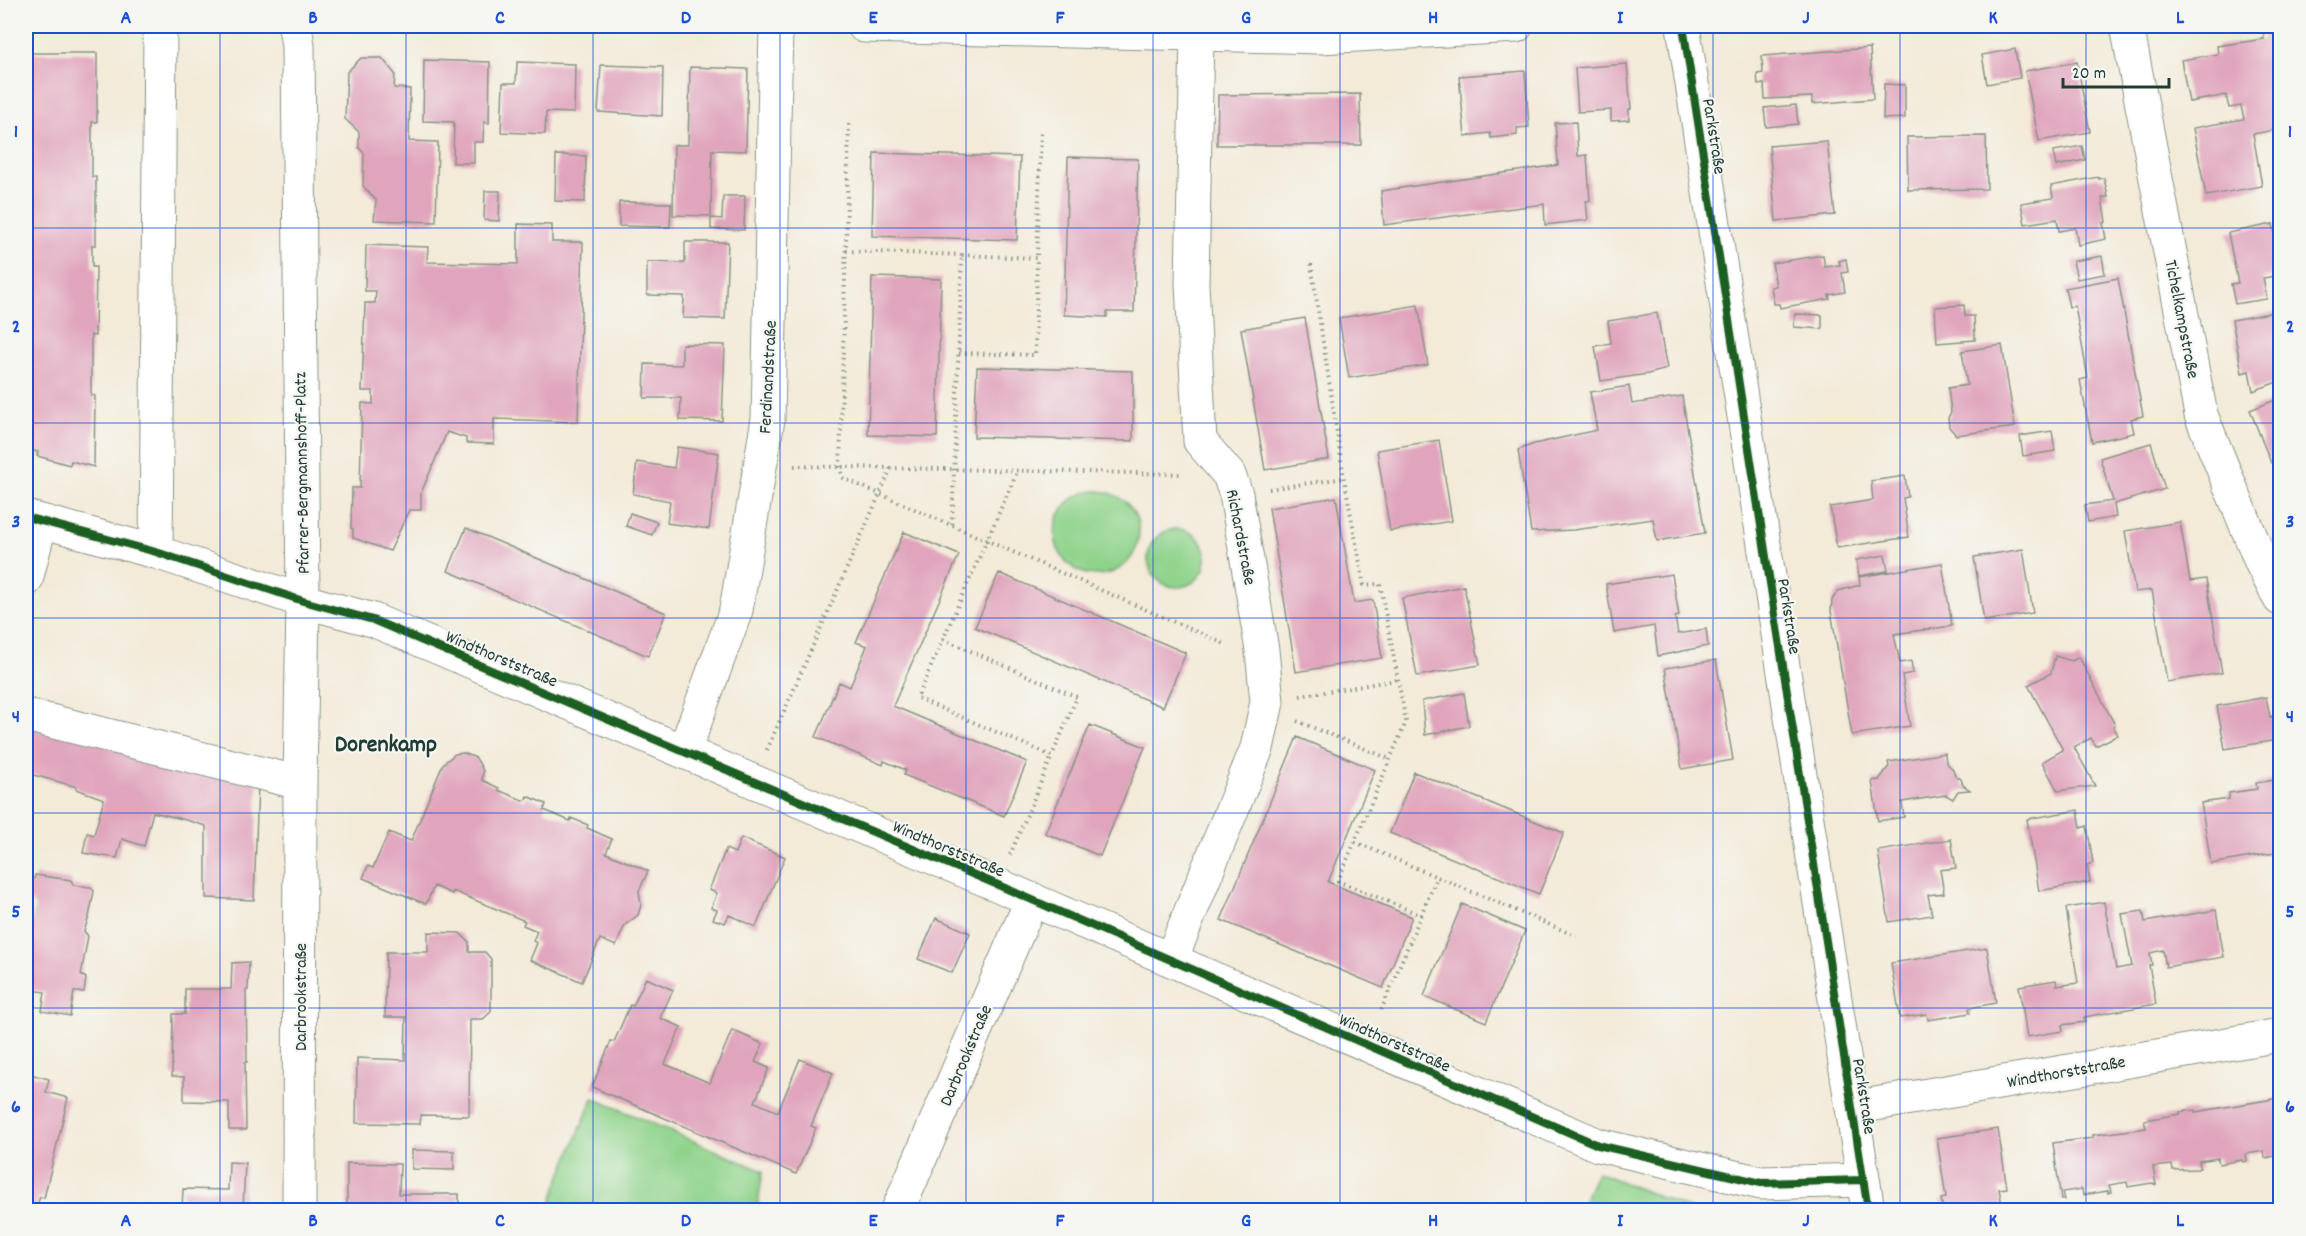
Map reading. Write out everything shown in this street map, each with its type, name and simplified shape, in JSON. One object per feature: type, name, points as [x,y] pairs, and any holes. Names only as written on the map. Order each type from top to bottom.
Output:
[{"type":"street","points":[[156,552],[160,26]]},
{"type":"street","name":"Pfarrer-Bergmannshoff-Platz","points":[[295,26],[298,46],[303,600],[300,783]]},
{"type":"street","name":"Ferdinandstraße","points":[[684,752],[736,610],[768,419],[776,26]]},
{"type":"street","points":[[864,26],[1014,27],[1197,34],[1516,26]]},
{"type":"street","name":"Parkstraße","points":[[1683,26],[1865,1195]]},
{"type":"street","name":"Tichelkampstraße","points":[[2127,26],[2201,415],[2262,564],[2280,599]]},
{"type":"street","name":"Richardstraße","points":[[1171,960],[1243,786],[1257,748],[1267,705],[1262,660],[1232,484],[1200,441],[1192,284],[1197,34]]},
{"type":"street","points":[[26,580],[33,519]]},
{"type":"street","name":"Windthorststraße","points":[[33,519],[156,552],[303,600],[373,620],[1032,899],[1598,1146],[1761,1184],[1865,1195]]},
{"type":"street","points":[[26,715],[300,783]]},
{"type":"street","name":"Darbrookstraße","points":[[299,1210],[300,783]]},
{"type":"street","name":"Darbrookstraße","points":[[898,1210],[1032,899]]},
{"type":"street","name":"Windthorststraße","points":[[1852,1108],[2280,1035]]},
{"type":"path","points":[[849,124],[840,467],[843,478],[1262,660]]},
{"type":"path","points":[[959,353],[1035,355],[1041,131]]},
{"type":"path","points":[[846,251],[1037,258]]},
{"type":"path","points":[[952,525],[956,470],[962,255]]},
{"type":"path","points":[[1311,264],[1344,478],[1364,585],[1380,584],[1406,722],[1338,881],[1421,915]]},
{"type":"path","points":[[760,466],[1018,470],[1232,484],[1344,478]]},
{"type":"path","points":[[753,781],[891,468]]},
{"type":"path","points":[[1018,470],[917,698],[1052,756]]},
{"type":"path","points":[[943,639],[1077,697],[998,885]]},
{"type":"path","points":[[1267,705],[1397,680]]},
{"type":"path","points":[[1267,705],[1390,759]]},
{"type":"path","points":[[1355,842],[1576,936]]},
{"type":"path","points":[[1366,1045],[1437,877]]},
{"type":"green space","points":[[1089,491],[1105,491],[1121,498],[1132,509],[1139,525],[1136,549],[1127,563],[1105,575],[1089,575],[1073,568],[1062,557],[1055,541],[1055,525],[1062,509],[1073,498]]},
{"type":"green space","points":[[1171,529],[1183,529],[1198,537],[1206,552],[1206,564],[1198,579],[1183,587],[1171,587],[1156,579],[1148,564],[1148,552],[1156,537]]},
{"type":"green space","points":[[593,1098],[763,1171],[757,1210],[549,1210]]},
{"type":"green space","points":[[1597,1172],[1692,1210],[1580,1210]]},
{"type":"building","points":[[2263,26],[2280,26],[2280,129],[2253,134],[2262,186],[2206,196],[2193,128],[2244,119],[2241,106],[2229,108],[2226,95],[2189,102],[2181,60],[2218,54],[2217,46],[2264,39]]},
{"type":"building","points":[[1870,48],[1873,99],[1812,104],[1812,97],[1765,99],[1764,84],[1758,85],[1757,74],[1763,73],[1762,56]]},
{"type":"building","points":[[2015,49],[2020,78],[1987,84],[1982,55]]},
{"type":"building","points":[[28,53],[97,53],[97,122],[92,122],[92,177],[96,177],[96,245],[92,245],[92,267],[96,267],[95,336],[91,335],[91,395],[95,396],[94,467],[71,461],[70,465],[37,456],[38,452],[26,449],[26,57]]},
{"type":"building","points":[[361,58],[382,58],[395,74],[394,88],[410,89],[409,141],[438,142],[436,222],[374,220],[376,200],[363,186],[364,153],[359,148],[359,132],[345,119],[347,72]]},
{"type":"building","points":[[424,60],[490,62],[489,123],[484,122],[483,142],[474,142],[474,163],[453,163],[454,122],[423,121]]},
{"type":"building","points":[[517,62],[575,64],[574,113],[546,112],[545,134],[501,132],[503,83],[516,83]]},
{"type":"building","points":[[2077,62],[2090,132],[2039,141],[2025,71]]},
{"type":"building","points":[[1627,64],[1631,109],[1629,109],[1629,120],[1611,121],[1611,110],[1578,112],[1575,68]]},
{"type":"building","points":[[601,65],[663,67],[662,116],[598,112]]},
{"type":"building","points":[[690,67],[748,69],[746,151],[712,150],[711,216],[673,215],[674,145],[688,145]]},
{"type":"building","points":[[1525,71],[1529,127],[1517,128],[1517,135],[1491,138],[1490,133],[1465,136],[1459,76]]},
{"type":"building","points":[[1884,84],[1905,85],[1905,118],[1883,119]]},
{"type":"building","points":[[1360,94],[1361,145],[1217,145],[1218,95]]},
{"type":"building","points":[[1796,105],[1798,124],[1766,127],[1764,108]]},
{"type":"building","points":[[1576,122],[1578,156],[1587,155],[1590,201],[1586,201],[1588,220],[1545,225],[1544,204],[1384,225],[1381,191],[1558,165],[1555,123]]},
{"type":"building","points":[[1986,136],[1987,189],[1908,190],[1907,137]]},
{"type":"building","points":[[1827,141],[1835,215],[1776,221],[1769,146]]},
{"type":"building","points":[[2082,146],[2085,160],[2056,166],[2053,151]]},
{"type":"building","points":[[874,153],[1020,157],[1017,240],[872,236]]},
{"type":"building","points":[[556,155],[586,156],[585,202],[555,201]]},
{"type":"building","points":[[1068,157],[1138,159],[1134,312],[1107,312],[1107,317],[1064,315]]},
{"type":"building","points":[[2098,177],[2099,179],[2104,178],[2108,197],[2102,198],[2106,239],[2078,245],[2075,228],[2059,231],[2057,219],[2025,224],[2021,203],[2053,198],[2051,186]]},
{"type":"building","points":[[485,191],[500,191],[499,221],[484,220]]},
{"type":"building","points":[[723,196],[745,196],[744,230],[711,229],[711,218],[722,219]]},
{"type":"building","points":[[619,202],[671,203],[670,227],[619,226]]},
{"type":"building","points":[[518,224],[552,225],[552,242],[583,242],[578,422],[494,419],[494,444],[466,443],[466,438],[447,432],[421,493],[421,510],[409,510],[390,551],[353,538],[352,488],[360,488],[362,403],[373,404],[373,391],[362,391],[365,303],[375,303],[376,291],[365,291],[366,245],[428,247],[427,262],[518,264]]},
{"type":"building","points":[[2273,224],[2280,261],[2280,275],[2263,278],[2267,299],[2235,304],[2231,284],[2238,283],[2228,233]]},
{"type":"building","points":[[685,242],[728,242],[725,319],[683,318],[684,296],[647,295],[647,262],[685,263]]},
{"type":"building","points":[[1823,255],[1825,267],[1840,265],[1839,261],[1846,259],[1848,272],[1842,273],[1845,292],[1829,295],[1830,299],[1780,308],[1779,304],[1774,304],[1771,287],[1776,286],[1772,263]]},
{"type":"building","points":[[2102,256],[2105,274],[2077,279],[2073,261]]},
{"type":"building","points":[[872,277],[941,279],[937,437],[868,435]]},
{"type":"building","points":[[2118,278],[2143,416],[2131,419],[2134,433],[2092,442],[2080,380],[2088,378],[2075,306],[2069,307],[2065,288]]},
{"type":"building","points":[[1418,305],[1428,365],[1349,378],[1339,318]]},
{"type":"building","points":[[1964,305],[1965,316],[1974,316],[1975,340],[1937,343],[1935,307]]},
{"type":"building","points":[[2280,311],[2280,381],[2253,391],[2249,371],[2242,373],[2232,320]]},
{"type":"building","points":[[1657,313],[1667,369],[1601,381],[1595,346],[1611,343],[1608,321]]},
{"type":"building","points":[[1795,314],[1822,315],[1822,329],[1794,327]]},
{"type":"building","points":[[1305,318],[1329,459],[1265,470],[1241,329]]},
{"type":"building","points":[[682,344],[725,345],[722,421],[680,420],[681,398],[644,398],[645,364],[682,365]]},
{"type":"building","points":[[2002,345],[2015,427],[1956,435],[1949,427],[1948,418],[1951,412],[1948,388],[1967,385],[1962,351]]},
{"type":"building","points":[[977,367],[1133,371],[1133,441],[974,437]]},
{"type":"building","points":[[1629,386],[1632,404],[1682,396],[1705,533],[1657,541],[1653,519],[1574,530],[1531,532],[1518,450],[1534,444],[1597,430],[1590,392]]},
{"type":"building","points":[[2280,398],[2280,459],[2271,463],[2250,410]]},
{"type":"building","points":[[2052,431],[2055,451],[2023,456],[2020,436]]},
{"type":"building","points":[[1439,440],[1452,521],[1390,531],[1377,450]]},
{"type":"building","points":[[2151,443],[2165,489],[2114,504],[2116,517],[2088,522],[2085,505],[2113,501],[2100,458]]},
{"type":"building","points":[[677,447],[719,453],[709,529],[667,523],[670,501],[633,494],[637,462],[674,468]]},
{"type":"building","points":[[1905,476],[1908,497],[1903,498],[1909,537],[1837,548],[1830,507],[1873,500],[1871,481]]},
{"type":"building","points":[[1336,497],[1354,603],[1373,600],[1382,658],[1296,672],[1269,508]]},
{"type":"building","points":[[630,513],[657,522],[652,535],[626,526]]},
{"type":"building","points":[[2180,522],[2190,581],[2206,579],[2222,673],[2167,682],[2152,590],[2135,592],[2125,531]]},
{"type":"building","points":[[466,528],[666,613],[648,656],[448,571]]},
{"type":"building","points":[[904,532],[959,555],[893,706],[1027,762],[1004,816],[904,775],[906,770],[884,761],[883,765],[816,737],[839,682],[850,687],[867,646],[856,642]]},
{"type":"building","points":[[2023,549],[2033,613],[1984,621],[1974,557]]},
{"type":"building","points":[[1885,555],[1888,571],[1859,576],[1856,560]]},
{"type":"building","points":[[1942,563],[1952,626],[1894,634],[1900,663],[1911,661],[1913,673],[1902,675],[1910,726],[1852,735],[1831,611],[1832,600],[1838,591],[1860,585],[1859,577]]},
{"type":"building","points":[[999,573],[1186,653],[1163,707],[975,627]]},
{"type":"building","points":[[1672,574],[1679,616],[1675,617],[1678,634],[1706,629],[1708,646],[1658,656],[1654,626],[1614,633],[1606,584]]},
{"type":"building","points":[[1464,586],[1480,665],[1417,676],[1402,598]]},
{"type":"building","points":[[2055,656],[2072,661],[2079,657],[2115,725],[2113,726],[2118,735],[2096,746],[2091,738],[2074,747],[2095,786],[2058,791],[2042,762],[2063,750],[2028,685],[2051,673]]},
{"type":"building","points":[[1716,660],[1733,760],[1682,769],[1665,668]]},
{"type":"building","points":[[1464,693],[1469,726],[1425,735],[1422,701]]},
{"type":"building","points":[[2266,697],[2270,717],[2273,716],[2277,740],[2225,749],[2217,706]]},
{"type":"building","points":[[32,723],[258,782],[254,900],[206,898],[206,826],[186,820],[153,812],[144,846],[122,839],[117,858],[83,853],[87,833],[94,835],[104,799],[76,789],[77,787],[26,773],[26,747]]},
{"type":"building","points":[[1090,725],[1145,747],[1100,856],[1045,833]]},
{"type":"building","points":[[1297,737],[1375,770],[1328,882],[1412,917],[1383,988],[1221,920]]},
{"type":"building","points":[[464,753],[476,758],[483,771],[482,780],[499,788],[498,790],[525,801],[527,796],[546,804],[544,810],[570,821],[571,818],[588,825],[587,828],[612,839],[606,853],[648,871],[639,891],[641,905],[638,915],[625,925],[616,946],[600,939],[582,982],[530,960],[537,943],[533,941],[537,931],[523,925],[525,921],[453,891],[452,894],[434,886],[426,904],[363,878],[368,866],[373,868],[389,832],[411,841],[443,764],[455,754]]},
{"type":"building","points":[[1945,753],[1946,763],[1961,779],[1963,785],[1970,790],[1958,791],[1953,799],[1946,795],[1902,802],[1904,817],[1878,821],[1872,781],[1879,780],[1889,766],[1888,762]]},
{"type":"building","points":[[1414,772],[1564,833],[1539,894],[1390,833]]},
{"type":"building","points":[[2280,779],[2280,852],[2211,864],[2201,803],[2229,799],[2229,793],[2257,789],[2256,783]]},
{"type":"building","points":[[2078,810],[2081,828],[2087,826],[2093,863],[2087,865],[2090,882],[2039,891],[2027,819]]},
{"type":"building","points":[[741,838],[785,857],[756,927],[729,915],[725,923],[713,919],[717,910],[711,908],[717,893],[709,890],[726,849],[735,853]]},
{"type":"building","points":[[1951,839],[1956,868],[1940,870],[1944,893],[1928,895],[1932,915],[1889,922],[1878,851]]},
{"type":"building","points":[[35,875],[71,880],[73,885],[91,887],[94,891],[84,931],[88,936],[81,975],[86,978],[84,992],[74,992],[70,1016],[42,1011],[45,992],[26,989],[28,920],[26,917],[32,919],[35,907],[26,895],[26,885],[34,879]]},
{"type":"building","points":[[2104,902],[2116,969],[2132,966],[2122,914],[2143,911],[2145,922],[2216,910],[2224,957],[2166,967],[2163,950],[2150,953],[2152,965],[2149,965],[2156,1004],[2084,1017],[2085,1022],[2062,1025],[2063,1031],[2027,1037],[2019,986],[2056,980],[2057,986],[2078,983],[2066,908]]},
{"type":"building","points":[[1462,904],[1525,931],[1486,1022],[1424,996]]},
{"type":"building","points":[[936,918],[970,933],[952,973],[918,959]]},
{"type":"building","points":[[428,932],[460,933],[469,942],[469,952],[485,952],[491,959],[491,1012],[483,1019],[470,1019],[469,1116],[421,1115],[420,1124],[356,1123],[357,1058],[405,1060],[406,1017],[385,1017],[386,952],[428,952]]},
{"type":"building","points":[[1987,948],[1996,1003],[1969,1008],[1970,1013],[1928,1020],[1927,1014],[1900,1018],[1891,963]]},
{"type":"building","points":[[249,962],[248,990],[246,990],[246,1130],[229,1130],[229,1102],[184,1101],[184,1077],[172,1076],[173,1014],[185,1014],[185,989],[231,989],[232,963]]},
{"type":"building","points":[[646,978],[673,990],[660,1018],[681,1027],[665,1064],[710,1083],[732,1030],[763,1044],[755,1062],[769,1068],[755,1102],[778,1112],[800,1059],[833,1073],[811,1126],[816,1128],[796,1174],[592,1087],[611,1041],[614,1042],[630,1005],[633,1006]]},
{"type":"building","points":[[26,1073],[49,1079],[46,1092],[68,1098],[44,1198],[40,1197],[36,1208],[30,1210],[26,1210]]},
{"type":"building","points":[[2280,1098],[2280,1155],[2265,1158],[2264,1151],[2246,1154],[2247,1161],[2243,1162],[2243,1160],[2219,1164],[2218,1158],[2199,1161],[2200,1168],[2197,1169],[2173,1170],[2172,1165],[2153,1167],[2156,1185],[2152,1183],[2128,1187],[2127,1182],[2109,1185],[2111,1192],[2108,1193],[2108,1191],[2083,1195],[2082,1189],[2062,1192],[2064,1200],[2061,1200],[2053,1143],[2146,1128],[2144,1120],[2180,1114],[2180,1112],[2195,1110],[2195,1112]]},
{"type":"building","points":[[1998,1129],[2007,1188],[1999,1189],[2003,1210],[1943,1210],[1941,1199],[1946,1198],[1937,1138]]},
{"type":"building","points":[[412,1150],[454,1151],[454,1170],[412,1169]]},
{"type":"building","points":[[229,1162],[245,1163],[243,1210],[182,1210],[183,1189],[228,1190]]},
{"type":"building","points":[[347,1163],[400,1164],[399,1194],[459,1194],[459,1210],[347,1210]]},
{"type":"cycle path","points":[[1683,26],[1868,1210]]},
{"type":"cycle path","points":[[26,517],[156,552],[303,601],[373,620],[998,885],[1598,1145],[1761,1183],[1862,1180]]},
{"type":"district","name":"Dorenkamp","points":[[386,743]]}]
